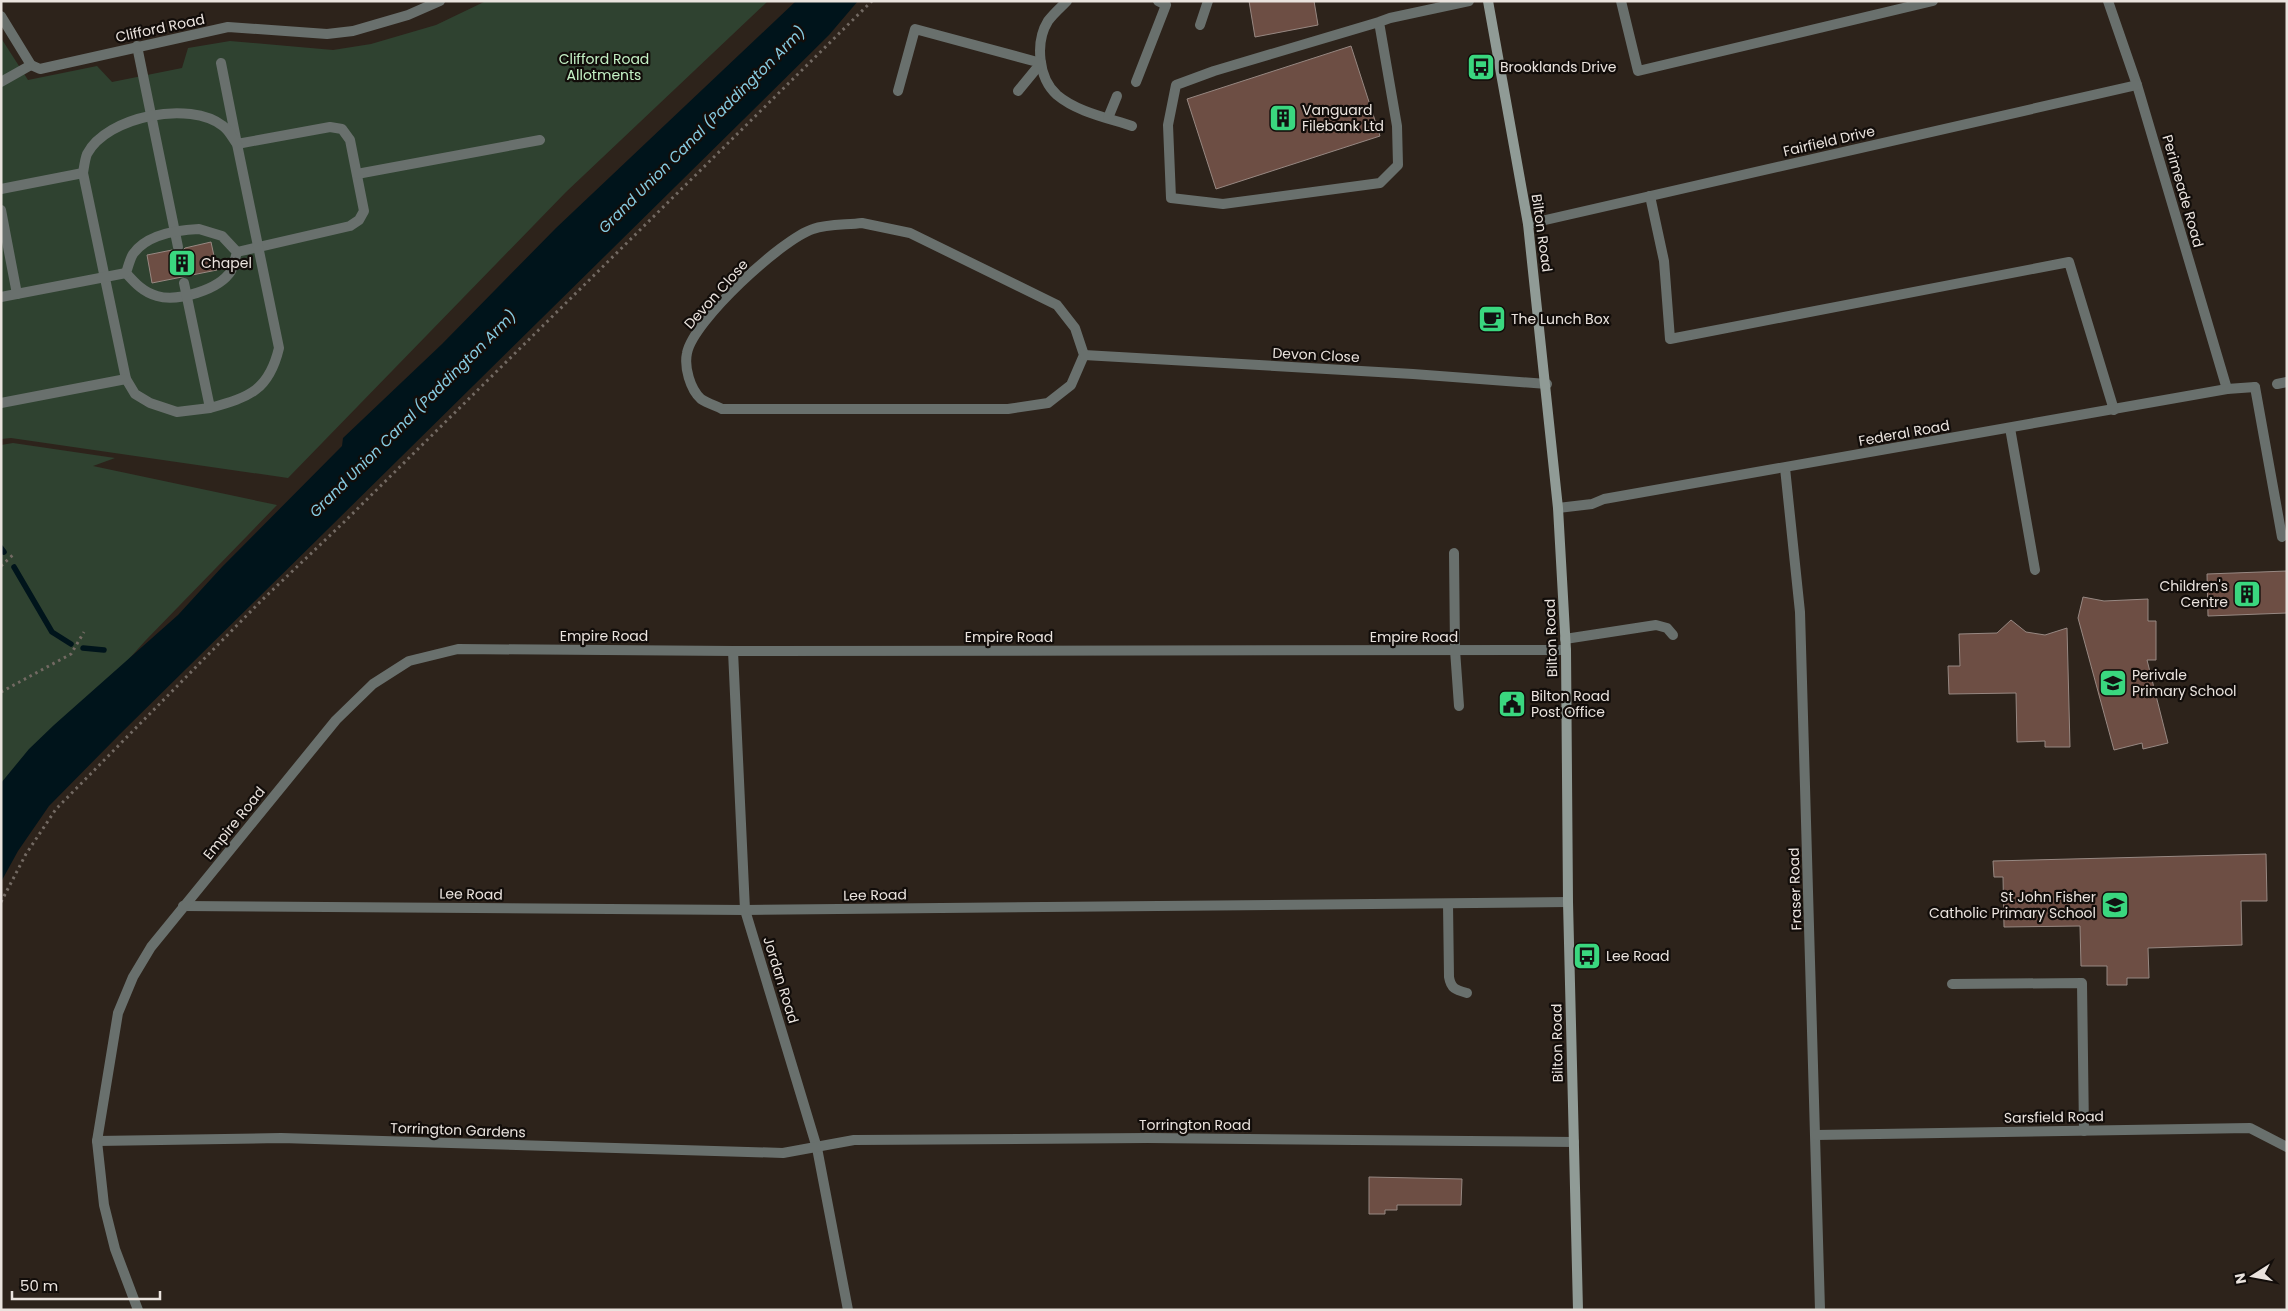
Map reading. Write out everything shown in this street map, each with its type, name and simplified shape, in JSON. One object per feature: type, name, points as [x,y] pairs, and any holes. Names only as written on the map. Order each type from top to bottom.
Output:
[{"type":"street","name":"Clifford Road","points":[[31,65],[40,69],[228,27],[327,34],[353,31],[408,15],[440,1]]},
{"type":"street","points":[[1067,1],[1048,21],[1040,47],[1042,72],[1056,95],[1079,108],[1132,126]]},
{"type":"street","points":[[1136,82],[1166,5],[1158,1]]},
{"type":"street","points":[[1200,25],[1208,1]]},
{"type":"street","points":[[1379,22],[1397,126],[1398,165],[1380,183],[1223,204],[1171,198],[1168,125],[1176,85],[1214,71],[1379,22],[1469,1]]},
{"type":"street","name":"Bilton Road","points":[[1488,1],[1528,224],[1547,384],[1558,508],[1566,650],[1568,902],[1578,1310]]},
{"type":"street","points":[[1621,1],[1638,70],[1933,1]]},
{"type":"street","name":"Perimeade Road","points":[[2108,1],[2137,85],[2227,389]]},
{"type":"street","points":[[1,16],[31,65],[1,82]]},
{"type":"street","points":[[898,91],[915,29],[1041,62]]},
{"type":"street","points":[[137,46],[178,247]]},
{"type":"street","points":[[1018,91],[1041,62]]},
{"type":"street","points":[[221,64],[280,348],[274,369],[264,384],[241,399],[210,408],[177,412],[150,403],[135,394],[126,379],[83,173],[87,154],[104,134],[122,123],[151,116],[183,114],[202,116],[224,126],[237,144]]},
{"type":"street","name":"Fairfield Drive","points":[[1528,224],[2137,85]]},
{"type":"street","points":[[1108,118],[1118,96]]},
{"type":"street","points":[[237,144],[330,127],[342,129],[350,140],[364,211],[359,220],[350,226],[237,252]]},
{"type":"street","points":[[357,174],[540,140]]},
{"type":"street","points":[[1,190],[83,173]]},
{"type":"street","points":[[1650,196],[1664,261],[1670,339],[2069,262],[2114,410]]},
{"type":"street","points":[[1,210],[17,294]]},
{"type":"street","name":"Devon Close","points":[[862,223],[910,233],[1058,305],[1075,328],[1084,355],[1071,385],[1048,404],[1008,409],[722,409],[700,398],[688,377],[687,353],[696,332],[739,284],[775,252],[813,229],[862,223]]},
{"type":"street","points":[[126,273],[133,254],[148,241],[175,230],[200,229],[222,236],[237,252]]},
{"type":"street","points":[[126,273],[140,289],[158,296],[187,296],[211,288],[231,271],[237,252]]},
{"type":"street","points":[[1,297],[126,273]]},
{"type":"street","points":[[184,283],[210,408]]},
{"type":"street","name":"Devon Close","points":[[1084,355],[1547,384]]},
{"type":"street","points":[[1,403],[126,379]]},
{"type":"street","name":"Federal Road","points":[[1558,508],[1592,504],[1604,498],[1785,468],[2227,389],[2255,387],[2282,537]]},
{"type":"street","points":[[2010,428],[2035,570]]},
{"type":"street","name":"Fraser Road","points":[[1785,468],[1800,612],[1820,1310]]},
{"type":"street","points":[[1454,553],[1455,650],[1459,706]]},
{"type":"street","points":[[1565,639],[1656,626],[1667,628],[1673,635]]},
{"type":"street","name":"Empire Road","points":[[138,1310],[114,1249],[104,1206],[97,1142],[118,1013],[133,977],[151,947],[183,906],[336,720],[373,684],[409,661],[458,649],[733,651],[1566,650]]},
{"type":"street","name":"Jordan Road","points":[[733,651],[745,910],[817,1148],[848,1310]]},
{"type":"street","name":"Lee Road","points":[[183,906],[745,910],[1568,902]]},
{"type":"street","points":[[1448,904],[1448,977],[1450,985],[1454,990],[1467,993]]},
{"type":"street","points":[[1952,984],[2082,983],[2084,1131]]},
{"type":"street","name":"Sarsfield Road","points":[[1816,1135],[2250,1128],[2287,1147]]},
{"type":"street","name":"Torrington Gardens","points":[[97,1142],[281,1138],[783,1153],[817,1148]]},
{"type":"street","name":"Torrington Road","points":[[817,1148],[854,1140],[1148,1138],[1574,1142]]},
{"type":"path","points":[[1,902],[26,854],[56,809],[261,601],[342,524],[872,1]]},
{"type":"path","points":[[1,566],[15,553]]},
{"type":"path","points":[[1,692],[71,654],[84,632]]},
{"type":"green space","name":"Clifford Road Allotments","points":[[486,1],[768,1],[566,192],[288,478],[11,438],[1,439],[1,38],[28,80],[97,66],[112,82],[182,68],[188,48],[230,41],[333,50],[371,44],[436,25]]},
{"type":"green space","points":[[13,443],[115,458],[93,466],[277,505],[145,641],[1,802],[1,445]]},
{"type":"water","name":"Grand Union Canal (Paddington Arm)","points":[[796,1],[858,1],[829,35],[49,806],[18,851],[1,882],[1,783],[29,749],[178,615],[222,567],[342,446],[343,438],[442,344],[556,228]]},
{"type":"building","points":[[1249,1],[1314,1],[1318,25],[1255,37]]},
{"type":"building","name":"Vanguard Filebank Ltd","points":[[1351,46],[1380,136],[1216,189],[1187,99]]},
{"type":"building","name":"Chapel","points":[[211,242],[217,270],[152,283],[147,255],[172,250],[179,254],[185,248]]},
{"type":"building","name":"Children's Centre","points":[[2287,571],[2287,613],[2208,616],[2207,574]]},
{"type":"building","points":[[2083,597],[2104,601],[2148,599],[2148,621],[2156,621],[2156,660],[2147,660],[2168,743],[2143,749],[2142,743],[2114,750],[2078,618]]},
{"type":"building","points":[[2011,620],[2026,632],[2045,635],[2067,628],[2070,747],[2045,747],[2045,741],[2017,742],[2016,693],[1949,694],[1948,666],[1960,666],[1959,634],[1997,633]]},
{"type":"building","points":[[2266,854],[2267,901],[2241,901],[2242,945],[2148,948],[2149,978],[2127,978],[2127,985],[2107,985],[2107,966],[2081,966],[2080,926],[2004,927],[2003,877],[1994,877],[1993,861]]},
{"type":"building","points":[[1369,1177],[1462,1179],[1461,1205],[1397,1205],[1397,1210],[1385,1210],[1385,1214],[1369,1214]]},
{"type":"waterway","points":[[1,548],[4,552]]},
{"type":"waterway","points":[[14,567],[52,632],[71,644]]},
{"type":"waterway","points":[[83,648],[104,650]]},
{"type":"place","name":"Brooklands Drive","points":[[1481,67]]},
{"type":"place","name":"Vanguard Filebank Ltd","points":[[1283,118]]},
{"type":"place","name":"Chapel","points":[[182,263]]},
{"type":"place","name":"The Lunch Box","points":[[1492,319]]},
{"type":"place","name":"Children's Centre","points":[[2247,594]]},
{"type":"place","name":"Perivale Primary School","points":[[2113,683]]},
{"type":"place","name":"Bilton Road Post Office","points":[[1512,704]]},
{"type":"place","name":"St John Fisher Catholic Primary School","points":[[2115,905]]},
{"type":"place","name":"Lee Road","points":[[1587,956]]}]
